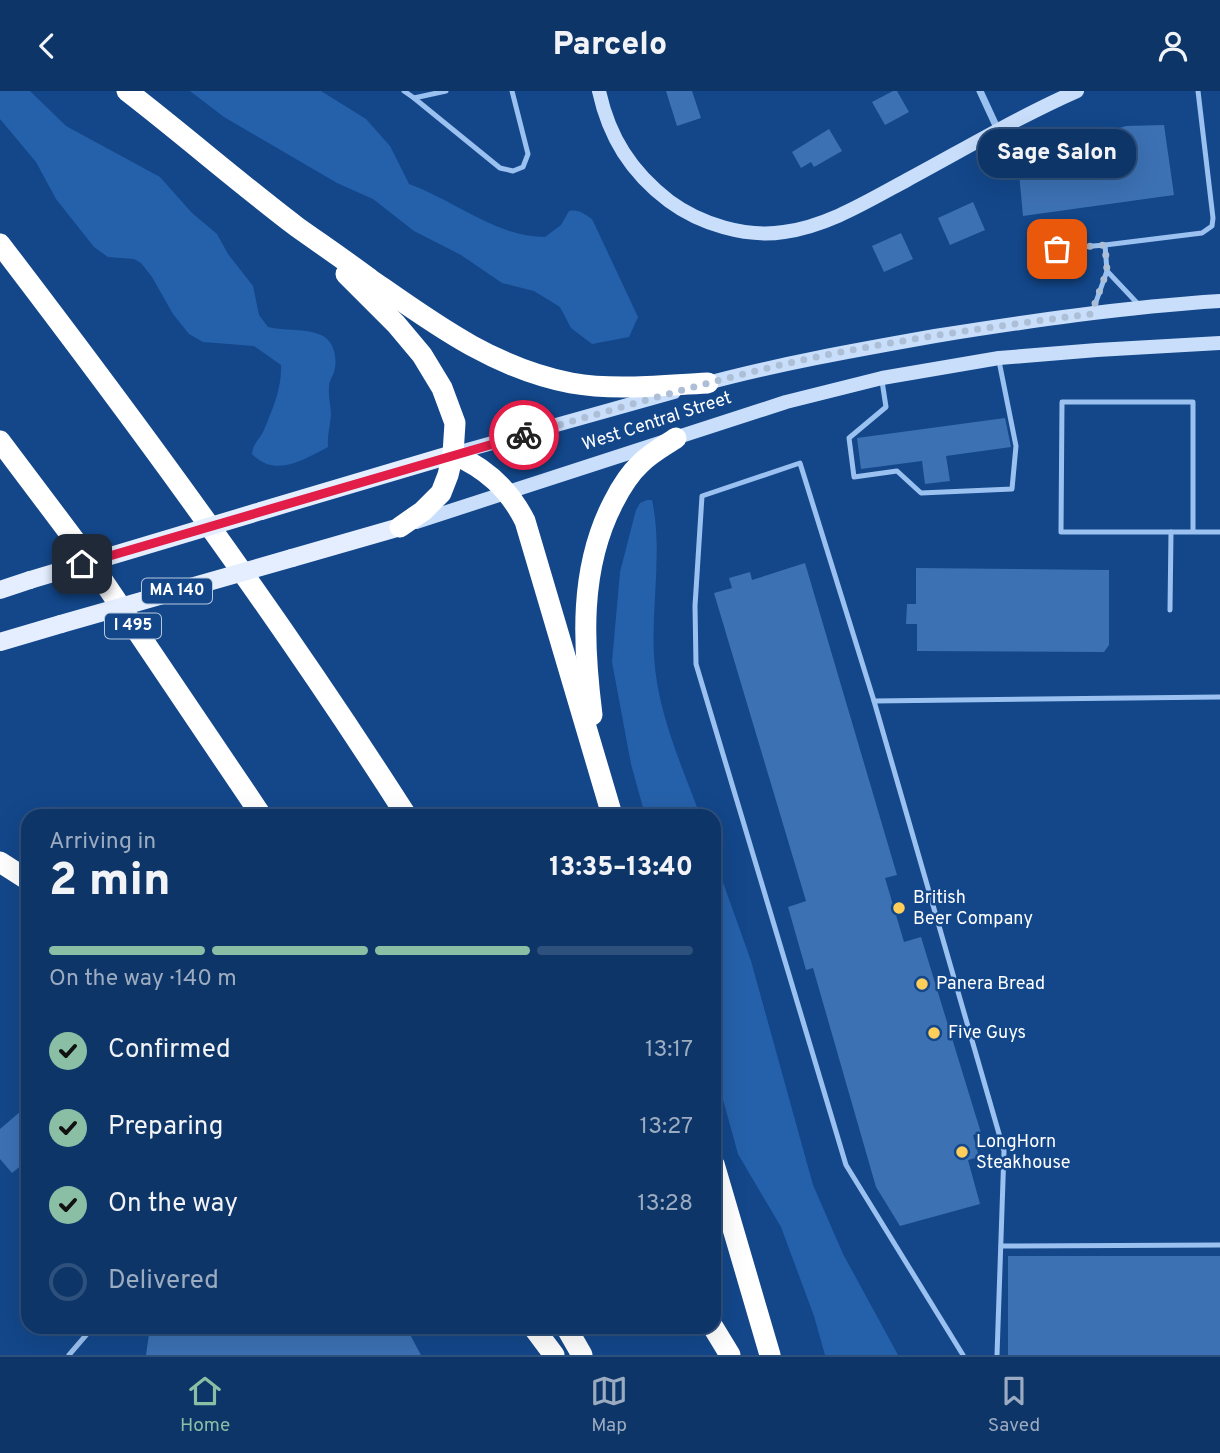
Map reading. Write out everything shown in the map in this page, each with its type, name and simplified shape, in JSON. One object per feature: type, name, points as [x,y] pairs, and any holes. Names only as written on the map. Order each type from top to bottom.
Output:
[{"type":"highway","points":[[127,91],[296,226],[450,335],[514,367],[569,383],[628,387],[708,383]]},
{"type":"highway","points":[[296,226],[396,324],[422,355],[442,389],[455,423],[453,454],[441,493],[423,512],[400,527]]},
{"type":"highway","points":[[0,244],[235,559],[402,809]]},
{"type":"highway","points":[[601,776],[588,680],[586,612],[589,577],[600,531],[620,490],[639,464],[676,438]]},
{"type":"highway","name":"I 495","points":[[0,441],[85,554],[257,809]]},
{"type":"highway","points":[[453,454],[487,472],[508,493],[525,521],[610,809]]},
{"type":"highway","points":[[0,862],[21,876]]},
{"type":"highway","points":[[721,1188],[770,1355]]},
{"type":"highway","points":[[538,1334],[554,1355]]},
{"type":"highway","points":[[570,1334],[582,1355]]},
{"type":"highway","points":[[717,1334],[730,1355]]},
{"type":"main road","points":[[599,91],[614,138],[631,165],[649,185],[672,203],[696,216],[725,227],[754,233],[798,230],[843,214],[1077,91]]},
{"type":"main road","name":"West Central Street","points":[[0,590],[453,454],[708,383],[881,345],[1091,314],[1220,300]]},
{"type":"main road","name":"West Central Street","points":[[0,642],[400,527],[786,402],[882,378],[999,358],[1097,349],[1220,343]]},
{"type":"street","points":[[980,91],[998,131]]},
{"type":"lane","points":[[404,91],[500,168],[513,171],[523,167],[528,154],[512,91]]},
{"type":"lane","points":[[414,98],[446,91]]},
{"type":"lane","points":[[1033,251],[1202,233],[1212,226],[1198,91]]},
{"type":"lane","points":[[1091,314],[1107,271],[1105,245]]},
{"type":"lane","points":[[1107,271],[1142,308]]},
{"type":"lane","points":[[882,378],[886,407],[849,439],[854,477],[897,471],[921,493],[1012,489],[1016,446],[999,358]]},
{"type":"lane","points":[[1193,532],[1193,402],[1062,402],[1061,531],[1171,532],[1193,532],[1220,532]]},
{"type":"lane","points":[[963,1355],[846,1165],[696,664],[695,606],[702,496],[800,463],[874,701],[1004,1151],[997,1355]]},
{"type":"lane","points":[[1170,610],[1171,532]]},
{"type":"lane","points":[[874,701],[1220,697]]},
{"type":"lane","points":[[1001,1246],[1220,1245]]},
{"type":"lane","points":[[69,1355],[87,1334]]},
{"type":"shaded area","points":[[0,91],[30,91],[66,126],[160,177],[192,213],[217,234],[228,254],[253,286],[259,315],[268,327],[315,333],[329,341],[335,361],[329,385],[331,415],[328,447],[299,461],[280,466],[270,465],[252,454],[276,398],[281,365],[254,346],[203,342],[189,334],[141,263],[134,259],[108,257],[94,247],[56,199],[36,162],[0,119]]},
{"type":"shaded area","points":[[190,91],[321,91],[366,119],[390,146],[409,184],[492,224],[509,231],[545,237],[561,225],[569,211],[584,214],[592,219],[638,317],[629,337],[592,344],[571,328],[560,307],[534,291],[502,283],[461,255],[414,231],[373,199],[337,183],[224,117]]},
{"type":"shaded area","points":[[652,500],[657,539],[654,636],[656,677],[671,737],[698,809],[643,809],[631,764],[612,662],[620,572],[640,503]]},
{"type":"shaded area","points":[[721,877],[751,961],[813,1185],[843,1254],[898,1355],[825,1355],[814,1316],[781,1227],[738,1154],[721,1092]]},
{"type":"building","points":[[666,91],[692,91],[701,118],[677,126]]},
{"type":"building","points":[[897,91],[909,112],[885,125],[872,102]]},
{"type":"building","points":[[1164,125],[1174,195],[1023,216],[1019,173],[1060,149],[1093,136],[1126,126]]},
{"type":"building","points":[[829,129],[842,151],[814,167],[811,162],[801,168],[792,152]]},
{"type":"building","points":[[973,202],[985,230],[950,245],[938,218]]},
{"type":"building","points":[[901,233],[913,259],[884,272],[872,246]]},
{"type":"building","points":[[1005,418],[1011,447],[946,456],[950,481],[925,484],[922,461],[861,469],[857,438]]},
{"type":"building","points":[[805,563],[897,875],[885,878],[904,942],[921,937],[981,1133],[973,1135],[979,1157],[968,1160],[980,1204],[900,1226],[876,1187],[813,968],[806,970],[788,907],[806,901],[714,593],[732,588],[729,578],[750,572],[752,580]]},
{"type":"building","points":[[916,568],[1109,570],[1109,645],[1104,652],[917,651],[917,624],[906,624],[907,604],[916,604]]},
{"type":"building","points":[[21,1111],[21,1166],[12,1173],[0,1159],[0,1129]]},
{"type":"building","points":[[1008,1256],[1220,1256],[1220,1355],[1008,1355]]},
{"type":"building","points":[[149,1334],[410,1334],[421,1355],[146,1355]]},
{"type":"way so far","points":[[524,435],[618,407],[810,359],[954,333],[1091,314],[1107,271],[1105,245],[1057,249]]},
{"type":"place","name":"Sage Salon","points":[[1057,249]]},
{"type":"place","name":"British Beer Company","points":[[899,908]]},
{"type":"place","name":"Panera Bread","points":[[922,984]]},
{"type":"place","name":"Five Guys","points":[[934,1033]]},
{"type":"place","name":"LongHorn Steakhouse","points":[[962,1152]]},
{"type":"route","points":[[82,564],[524,435]]}]
